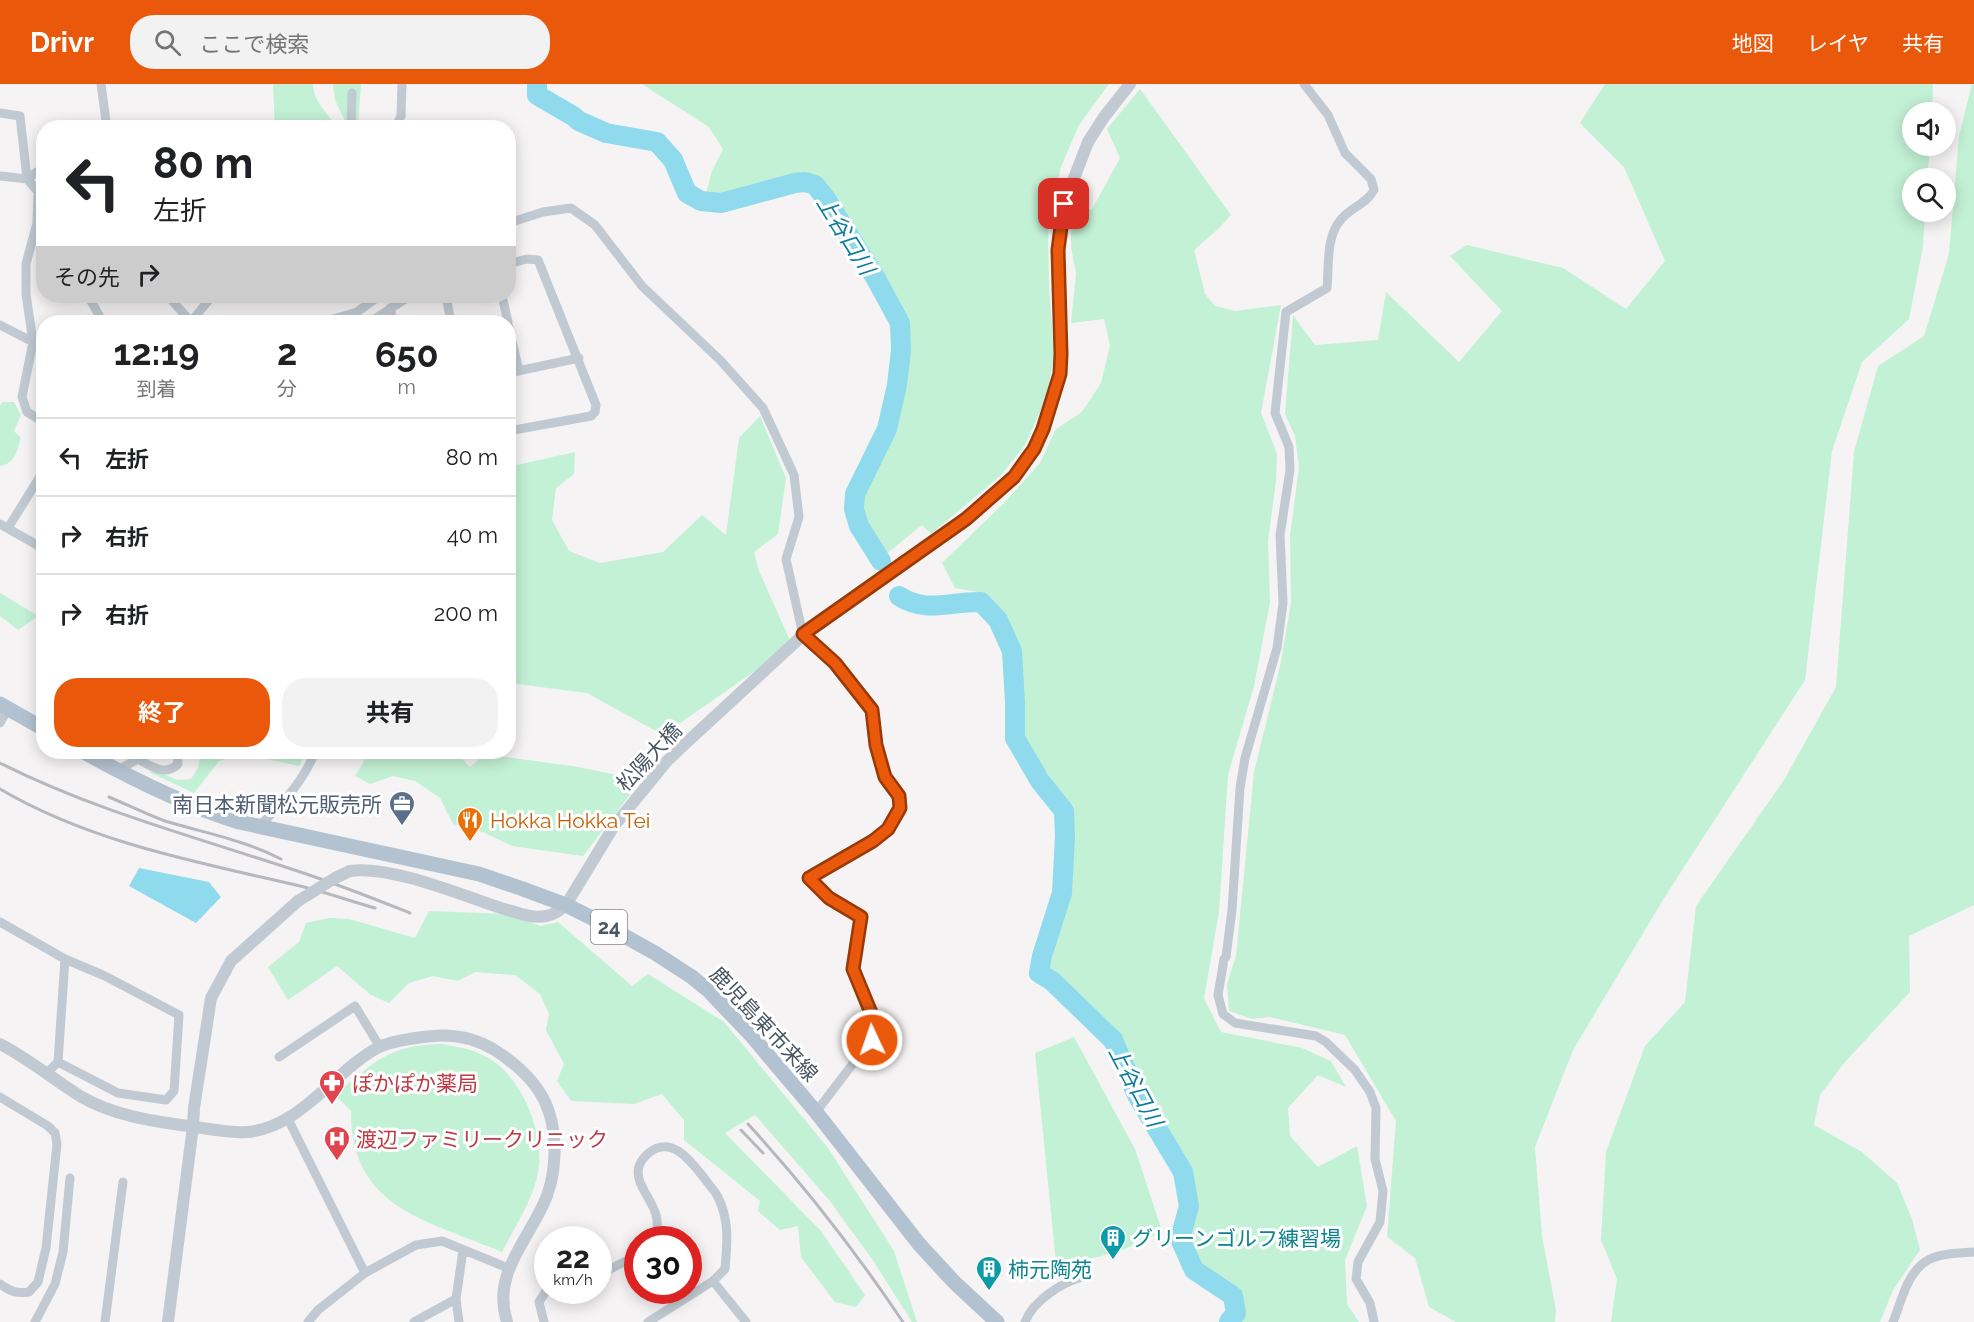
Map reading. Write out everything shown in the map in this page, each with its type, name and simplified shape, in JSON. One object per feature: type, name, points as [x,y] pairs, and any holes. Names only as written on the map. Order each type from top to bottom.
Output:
[{"type":"main road","points":[[3,712],[36,726]]},
{"type":"main road","name":"鹿児島東市来線","points":[[96,759],[123,774],[207,812],[259,826],[479,874],[566,905],[655,953],[709,991],[751,1035],[816,1112],[919,1244],[954,1282],[997,1322]]},
{"type":"street","points":[[101,84],[107,120]]},
{"type":"street","points":[[399,120],[402,84]]},
{"type":"street","name":"松陽大橋","points":[[566,905],[614,826],[667,761],[803,634],[966,519],[1014,477],[1034,449],[1043,429],[1060,374],[1058,250],[1064,204],[1088,142],[1130,84]]},
{"type":"street","points":[[1304,84],[1328,115],[1345,153],[1371,179],[1374,190],[1370,198],[1339,221],[1330,241],[1327,288],[1286,312],[1275,412],[1289,447],[1290,470],[1280,536],[1283,603],[1277,648],[1245,758],[1240,788],[1232,910],[1218,995],[1223,1014],[1235,1023],[1316,1036],[1326,1042],[1350,1064],[1370,1092],[1376,1108],[1375,1159],[1383,1191],[1380,1222],[1359,1262],[1356,1280],[1370,1303],[1374,1322]]},
{"type":"street","points":[[351,120],[352,93]]},
{"type":"street","points":[[0,113],[20,116],[27,179],[36,189]]},
{"type":"street","points":[[0,176],[27,179],[36,173]]},
{"type":"street","points":[[516,220],[543,212],[571,208],[595,225],[642,286],[720,360],[763,408],[794,475],[799,517],[786,560],[803,634],[835,663],[872,710],[876,745],[885,777],[899,796],[900,808],[888,829],[873,841],[809,878],[829,898],[861,917],[853,969],[874,1020],[872,1040],[816,1112]]},
{"type":"street","points":[[36,227],[26,264],[26,294],[33,342],[22,397],[27,412],[36,417]]},
{"type":"street","points":[[516,262],[527,259],[538,260],[596,405],[595,412],[591,416],[516,430]]},
{"type":"street","points":[[174,303],[185,315]]},
{"type":"street","points":[[197,315],[206,303]]},
{"type":"street","points":[[347,315],[357,312],[370,303]]},
{"type":"street","points":[[381,315],[399,303]]},
{"type":"street","points":[[390,309],[391,315]]},
{"type":"street","points":[[0,325],[33,342]]},
{"type":"street","points":[[516,358],[519,371]]},
{"type":"street","points":[[516,372],[579,358]]},
{"type":"street","points":[[36,481],[4,526],[36,544]]},
{"type":"street","points":[[123,774],[125,766],[138,759],[165,771],[172,770],[178,764],[178,759]]},
{"type":"street","points":[[259,826],[293,789],[312,759]]},
{"type":"street","points":[[168,1322],[194,1108],[211,998],[231,961],[298,901],[334,878],[350,871],[362,869],[387,873],[522,915],[546,916],[566,905]]},
{"type":"street","points":[[0,922],[65,959],[105,976],[179,1015],[174,1091],[166,1100],[118,1093],[58,1062]]},
{"type":"street","points":[[47,1073],[58,1062],[65,959]]},
{"type":"street","points":[[279,1057],[356,1006],[380,1047]]},
{"type":"street","points":[[0,1044],[81,1096],[106,1109],[193,1126],[248,1132],[273,1126],[314,1100],[342,1074],[380,1047],[442,1034],[459,1035],[485,1044],[519,1068],[539,1092],[545,1102],[553,1127],[555,1144],[551,1180],[545,1203],[508,1268],[502,1295],[507,1322]]},
{"type":"street","points":[[0,1097],[48,1126],[54,1133],[57,1144],[46,1248],[38,1282],[28,1292],[21,1293],[13,1293],[0,1284]]},
{"type":"street","points":[[287,1117],[365,1272]]},
{"type":"street","points":[[648,1322],[713,1281],[725,1269],[728,1227],[718,1196],[684,1154],[676,1149],[663,1147],[655,1149],[647,1154],[640,1165],[641,1183],[657,1212],[657,1226]]},
{"type":"street","points":[[35,1322],[55,1284],[63,1252],[70,1178]]},
{"type":"street","points":[[105,1322],[123,1182]]},
{"type":"street","points":[[308,1322],[318,1310],[365,1272],[416,1245],[442,1241],[508,1268]]},
{"type":"street","points":[[459,1322],[456,1299],[463,1250]]},
{"type":"street","points":[[1893,1322],[1904,1292],[1923,1262],[1936,1256],[1974,1252]]},
{"type":"street","points":[[1025,1322],[1033,1307],[1068,1281],[1082,1277]]},
{"type":"street","points":[[713,1281],[746,1322]]},
{"type":"street","points":[[414,1322],[456,1299]]},
{"type":"street","points":[[540,1304],[544,1322]]},
{"type":"green space","points":[[273,84],[313,84],[318,102],[332,120],[275,120]]},
{"type":"green space","points":[[333,84],[361,84],[358,120],[345,120],[335,100]]},
{"type":"green space","points":[[642,84],[1109,84],[1079,125],[1061,167],[1048,225],[1054,356],[1047,396],[1025,445],[1000,476],[931,534],[922,525],[885,555],[859,511],[861,492],[891,432],[902,391],[908,339],[902,312],[825,185],[810,175],[788,175],[722,197],[706,194],[712,171],[723,149],[709,127]]},
{"type":"green space","points":[[1605,84],[1933,84],[1932,102],[1902,102],[1902,156],[1929,156],[1928,168],[1902,168],[1902,222],[1924,222],[1923,246],[1909,319],[1862,362],[1832,451],[1805,680],[1666,895],[1573,1050],[1535,1147],[1542,1236],[1556,1310],[1555,1322],[1456,1322],[1429,1307],[1415,1258],[1387,1237],[1396,1121],[1345,1035],[1270,1017],[1252,1019],[1229,1011],[1227,984],[1236,956],[1254,772],[1280,666],[1291,603],[1290,536],[1299,467],[1295,436],[1285,414],[1293,315],[1315,345],[1378,340],[1386,292],[1459,362],[1502,311],[1450,256],[1467,245],[1563,268],[1626,309],[1665,261],[1624,167],[1580,123]]},
{"type":"green space","points":[[1972,84],[1974,84],[1974,905],[1909,936],[1910,992],[1844,1063],[1820,1095],[1814,1125],[1862,1152],[1897,1183],[1912,1219],[1920,1250],[1893,1290],[1880,1322],[1611,1322],[1617,1279],[1601,1240],[1606,1152],[1645,1046],[1685,1002],[1696,906],[1784,780],[1836,687],[1854,452],[1878,366],[1924,336],[1949,254],[1952,222],[1956,222],[1959,136]]},
{"type":"green space","points":[[1140,89],[1231,215],[1194,250],[1205,294],[1215,306],[1235,311],[1281,305],[1261,413],[1277,454],[1268,541],[1270,602],[1254,686],[1228,775],[1219,912],[1204,998],[1221,1032],[1302,1048],[1331,1061],[1346,1087],[1318,1075],[1288,1108],[1290,1136],[1318,1167],[1357,1146],[1367,1206],[1345,1260],[1347,1304],[1359,1322],[1237,1322],[1243,1314],[1239,1294],[1199,1267],[1188,1242],[1195,1206],[1190,1167],[1142,1089],[1115,1030],[1049,971],[1069,894],[1071,807],[1022,738],[1019,654],[1007,620],[978,592],[955,588],[942,563],[1005,502],[1040,463],[1056,429],[1082,412],[1101,383],[1110,346],[1104,319],[1071,323],[1076,274],[1071,247],[1071,215],[1092,209],[1120,158],[1107,129]]},
{"type":"green space","points":[[3,402],[14,402],[21,415],[14,431],[21,438],[12,460],[0,466],[0,405]]},
{"type":"green space","points":[[760,416],[786,478],[778,534],[754,552],[759,571],[792,645],[663,735],[587,693],[516,684],[516,465],[575,452],[574,474],[556,488],[552,520],[569,551],[600,563],[663,552],[702,515],[726,535],[739,438]]},
{"type":"green space","points":[[0,593],[36,615],[36,617],[18,630],[0,616]]},
{"type":"green space","points":[[516,758],[578,767],[641,780],[583,856],[512,846],[483,832],[453,824],[440,798],[415,781],[393,776],[370,784],[355,776],[364,759],[463,759],[470,767],[479,759]]},
{"type":"green space","points":[[200,759],[226,759],[219,761],[194,793],[149,772],[157,771],[177,780],[191,779],[198,768]]},
{"type":"green space","points":[[266,759],[302,759],[299,766]]},
{"type":"green space","points":[[429,911],[506,914],[541,926],[558,922],[632,986],[648,974],[724,1022],[828,1148],[894,1251],[917,1322],[912,1322],[872,1259],[830,1201],[755,1115],[725,1133],[821,1231],[865,1295],[856,1307],[835,1302],[801,1257],[798,1226],[780,1230],[758,1211],[760,1201],[684,1140],[684,1120],[662,1094],[634,1104],[571,1101],[557,1081],[564,1064],[546,1030],[549,1014],[540,994],[515,975],[475,972],[458,981],[433,976],[409,983],[389,1003],[371,995],[337,966],[288,1000],[268,967],[299,942],[306,923],[329,918],[349,919],[415,938]]},
{"type":"green space","points":[[1074,1037],[1135,1149],[1162,1231],[1111,1253],[1056,1263],[1035,1053]]},
{"type":"green space","points":[[441,1044],[481,1054],[504,1070],[523,1096],[535,1127],[539,1158],[536,1182],[502,1252],[422,1220],[399,1207],[379,1191],[364,1170],[354,1144],[351,1111],[335,1095],[371,1065],[394,1052],[423,1045]]},
{"type":"water","points":[[139,868],[209,882],[221,897],[196,923],[129,886]]},
{"type":"waterway","name":"上谷口川","points":[[537,84],[537,95],[579,121],[606,133],[657,142],[673,160],[687,193],[701,201],[721,203],[805,182],[815,185],[826,199],[875,277],[900,323],[901,350],[897,385],[887,429],[855,494],[854,509],[859,526],[881,561]]},
{"type":"waterway","name":"上谷口川","points":[[899,596],[929,606],[981,602],[998,620],[1012,651],[1015,738],[1040,781],[1064,811],[1062,893],[1042,956],[1039,973],[1052,981],[1113,1040],[1137,1095],[1183,1172],[1189,1206],[1180,1239],[1194,1270],[1233,1296],[1236,1313],[1229,1322]]},
{"type":"railway","points":[[0,763],[76,797],[324,880],[410,913]]},
{"type":"railway","points":[[0,789],[35,808],[108,837],[185,859],[309,888],[375,908]]},
{"type":"railway","points":[[109,797],[165,821],[239,842],[281,859]]},
{"type":"railway","points":[[748,1124],[829,1220],[903,1322]]},
{"type":"railway","points":[[741,1130],[763,1153]]},
{"type":"place","name":"南日本新聞松元販売所","points":[[402,827]]},
{"type":"place","name":"Hokka Hokka Tei","points":[[470,843]]},
{"type":"place","name":"ぽかぽか薬局","points":[[332,1106]]},
{"type":"place","name":"渡辺ファミリークリニック","points":[[337,1162]]},
{"type":"place","name":"グリーンゴルフ練習場","points":[[1113,1261]]},
{"type":"place","name":"柿元陶苑","points":[[989,1292]]},
{"type":"route","points":[[872,1040],[874,1020],[853,969],[861,917],[829,898],[809,878],[873,841],[888,829],[900,808],[899,796],[885,777],[876,745],[872,710],[835,663],[803,634],[966,519],[1014,477],[1034,449],[1057,389],[1060,374],[1058,250],[1064,204]]}]
